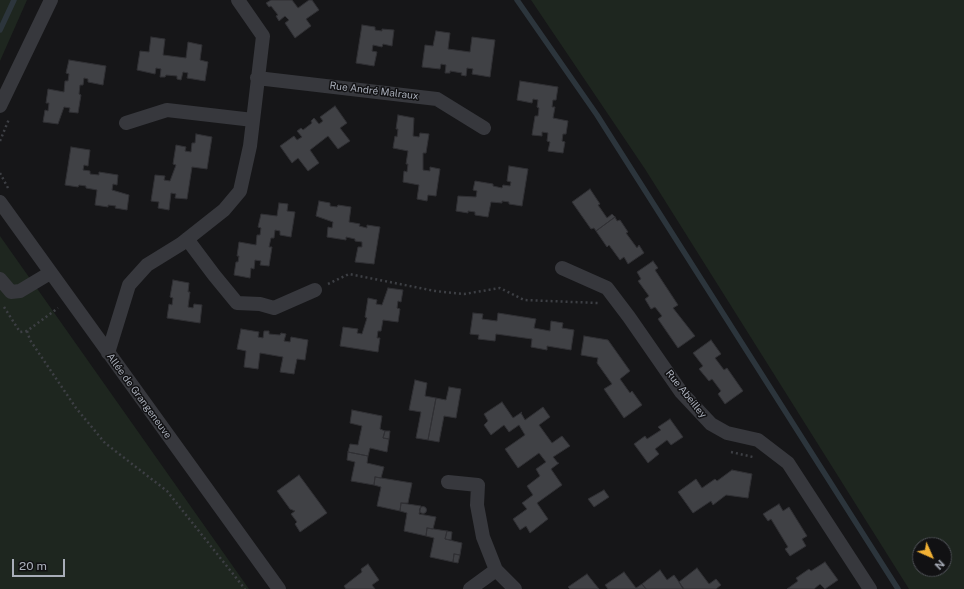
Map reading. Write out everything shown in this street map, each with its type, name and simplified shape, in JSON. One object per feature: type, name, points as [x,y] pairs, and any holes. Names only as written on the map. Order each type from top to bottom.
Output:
[{"type":"street","points":[[0,106],[51,0]]},
{"type":"street","points":[[108,352],[129,285],[147,265],[187,239],[224,210],[240,191],[250,146],[263,36],[238,0]]},
{"type":"street","name":"Rue André Malraux","points":[[257,78],[436,99],[484,128]]},
{"type":"street","points":[[126,124],[167,110],[253,120]]},
{"type":"street","name":"Allée de Grangeneuve","points":[[0,202],[279,589]]},
{"type":"street","points":[[187,239],[214,276],[238,303],[260,304],[274,308],[315,290]]},
{"type":"street","name":"Rue Abeilley","points":[[562,268],[607,288],[681,392],[711,424],[727,433],[758,440],[788,463],[870,589]]},
{"type":"street","points":[[0,279],[11,292],[20,291],[50,273]]},
{"type":"street","points":[[448,482],[478,485],[477,505],[483,537],[496,570],[515,589]]},
{"type":"street","points":[[470,589],[496,570]]},
{"type":"path","points":[[315,290],[350,274],[435,291],[464,294],[500,288],[524,300],[603,303]]},
{"type":"path","points":[[27,332],[30,340],[76,408],[105,443],[167,491],[245,589]]},
{"type":"path","points":[[730,452],[754,458]]},
{"type":"shaded area","points":[[0,0],[27,0],[0,61]]},
{"type":"shaded area","points":[[531,0],[964,0],[964,589],[909,589],[645,169]]},
{"type":"shaded area","points":[[0,236],[249,589],[0,589]]},
{"type":"building","points":[[271,0],[292,0],[298,8],[309,0],[312,0],[319,10],[306,19],[311,26],[295,38],[285,23],[289,20],[285,16],[279,21],[276,16],[278,15],[271,6],[269,7],[266,3]]},
{"type":"building","points":[[362,25],[375,27],[375,30],[394,30],[392,46],[383,44],[382,47],[373,45],[372,51],[377,52],[374,66],[356,63]]},
{"type":"building","points":[[436,31],[450,33],[448,49],[470,52],[472,37],[495,40],[490,77],[472,74],[473,69],[467,68],[466,76],[461,75],[462,73],[450,71],[450,73],[445,73],[446,65],[441,64],[440,69],[422,67],[425,45],[433,46]]},
{"type":"building","points":[[151,37],[165,39],[163,55],[186,58],[188,42],[202,45],[200,60],[208,62],[205,81],[187,78],[188,73],[183,72],[181,80],[177,79],[177,76],[166,75],[165,77],[160,77],[161,69],[156,68],[155,74],[137,70],[140,51],[149,52]]},
{"type":"building","points":[[69,60],[106,66],[103,85],[88,82],[88,79],[84,78],[83,85],[80,85],[79,94],[81,95],[78,113],[69,112],[70,108],[64,107],[58,124],[43,122],[45,110],[48,111],[49,103],[46,103],[48,89],[64,92],[65,81],[68,81],[69,74],[66,73]]},
{"type":"building","points":[[520,81],[558,87],[556,100],[553,100],[552,107],[555,107],[553,118],[568,121],[566,134],[563,134],[562,141],[565,142],[563,153],[548,151],[550,142],[547,141],[548,133],[542,132],[542,136],[532,135],[535,116],[538,116],[538,100],[533,99],[532,103],[517,100]]},
{"type":"building","points":[[335,106],[347,123],[340,128],[350,141],[338,149],[328,136],[310,150],[319,163],[308,171],[298,158],[292,163],[280,146],[294,136],[297,140],[302,137],[297,131],[301,128],[303,130],[312,123],[311,121],[314,118],[319,124],[323,121],[320,117]]},
{"type":"building","points":[[398,115],[414,118],[413,136],[419,137],[420,133],[429,134],[426,153],[423,153],[423,170],[430,171],[430,167],[440,169],[436,196],[428,195],[427,201],[417,199],[419,185],[403,182],[404,171],[407,172],[408,164],[406,164],[408,151],[393,148],[395,136],[397,137],[398,129],[396,129]]},
{"type":"building","points":[[196,134],[212,137],[207,169],[192,167],[187,199],[175,198],[176,194],[171,193],[169,210],[158,208],[159,202],[151,201],[155,175],[165,176],[164,180],[170,181],[176,165],[173,164],[176,145],[186,147],[185,151],[191,152],[192,143],[195,143]]},
{"type":"building","points":[[71,147],[90,150],[88,166],[84,165],[83,170],[90,171],[90,174],[99,175],[99,172],[118,175],[117,185],[113,184],[112,190],[129,195],[127,210],[115,208],[116,206],[108,205],[108,207],[95,205],[97,190],[86,188],[86,186],[79,185],[78,187],[65,185]]},
{"type":"building","points":[[509,166],[528,169],[522,206],[509,204],[509,202],[502,201],[502,203],[491,202],[488,217],[475,215],[475,212],[468,211],[468,213],[456,211],[458,196],[476,197],[477,191],[473,190],[475,181],[493,184],[493,186],[502,188],[503,185],[510,186],[511,182],[507,181]]},
{"type":"building","points":[[590,189],[607,218],[612,214],[615,217],[596,231],[594,228],[591,229],[572,202]]},
{"type":"building","points":[[319,201],[330,203],[330,206],[337,207],[338,205],[351,207],[349,222],[360,224],[359,226],[367,228],[367,225],[380,227],[374,264],[355,262],[358,247],[362,247],[362,242],[346,237],[346,240],[327,237],[328,227],[332,228],[333,222],[316,216]]},
{"type":"building","points":[[279,203],[288,204],[287,211],[295,212],[291,237],[280,235],[280,231],[275,230],[274,238],[271,238],[269,247],[272,247],[269,266],[260,265],[261,261],[255,260],[254,269],[251,268],[250,278],[234,275],[236,262],[238,262],[239,256],[237,256],[239,242],[256,245],[257,235],[260,235],[261,228],[258,227],[261,214],[277,216]]},
{"type":"building","points":[[615,217],[617,221],[620,220],[628,232],[626,233],[637,248],[639,245],[644,253],[628,264],[624,257],[620,260],[609,245],[607,247],[596,231]]},
{"type":"building","points":[[653,261],[658,268],[655,270],[678,305],[673,308],[695,336],[678,348],[658,319],[662,316],[655,307],[651,309],[645,299],[649,296],[638,281],[641,279],[637,272]]},
{"type":"building","points":[[173,280],[189,283],[188,292],[190,292],[188,307],[193,308],[194,304],[202,305],[200,323],[167,318],[169,304],[172,305],[173,298],[170,297]]},
{"type":"building","points":[[388,288],[403,290],[401,302],[398,301],[397,308],[400,309],[398,322],[383,320],[381,331],[378,331],[377,338],[380,338],[378,352],[340,346],[343,327],[358,329],[357,333],[362,334],[367,318],[365,317],[368,298],[377,300],[376,304],[382,305]]},
{"type":"building","points":[[473,313],[483,314],[482,319],[497,321],[498,313],[536,319],[534,328],[550,331],[551,321],[563,323],[562,328],[574,330],[571,350],[547,346],[547,350],[531,347],[532,339],[496,334],[495,341],[478,339],[479,335],[470,334]]},
{"type":"building","points":[[241,329],[259,332],[258,337],[263,338],[264,331],[269,331],[269,334],[286,334],[284,341],[290,342],[291,337],[308,340],[305,360],[297,359],[294,374],[280,372],[283,357],[260,353],[258,369],[244,367],[246,351],[237,349]]},
{"type":"building","points":[[584,336],[608,340],[630,371],[620,379],[630,393],[632,391],[642,405],[624,418],[604,389],[612,384],[597,363],[598,358],[581,355]]},
{"type":"building","points":[[711,340],[721,354],[715,358],[724,370],[727,368],[743,391],[725,404],[718,394],[721,391],[712,379],[709,381],[699,369],[703,366],[693,353]]},
{"type":"building","points":[[415,380],[427,383],[425,396],[436,398],[428,440],[416,438],[421,412],[409,410]]},
{"type":"building","points":[[449,387],[461,389],[456,418],[444,416],[439,442],[428,440],[436,398],[446,400]]},
{"type":"building","points":[[502,402],[513,418],[522,412],[521,413],[525,420],[543,407],[550,417],[539,425],[552,443],[562,436],[570,446],[553,457],[559,463],[551,469],[562,485],[537,503],[548,519],[530,533],[526,526],[520,530],[513,519],[527,509],[522,503],[533,495],[527,486],[540,476],[536,469],[546,462],[539,453],[518,468],[505,449],[525,435],[519,425],[509,432],[504,425],[491,435],[484,425],[488,421],[484,414]]},
{"type":"building","points":[[352,410],[382,416],[380,429],[385,431],[383,438],[389,439],[387,452],[370,448],[368,456],[348,452],[350,444],[358,445],[362,426],[350,423]]},
{"type":"building","points":[[670,419],[683,437],[671,445],[667,440],[655,449],[659,454],[648,463],[634,444],[645,436],[647,439],[661,430],[658,427]]},
{"type":"building","points":[[385,431],[390,431],[389,439],[383,438]]},
{"type":"building","points":[[348,452],[368,456],[367,463],[384,467],[381,478],[375,477],[374,485],[351,481],[355,462],[347,460]]},
{"type":"building","points":[[732,470],[752,474],[748,498],[726,495],[713,505],[711,501],[693,513],[678,492],[696,479],[702,488],[715,479],[717,481]]},
{"type":"building","points":[[299,475],[327,513],[300,532],[295,524],[297,522],[291,514],[295,511],[290,509],[277,491]]},
{"type":"building","points":[[375,477],[412,483],[408,503],[401,503],[400,511],[377,506],[381,487],[374,485]]},
{"type":"building","points":[[604,490],[609,497],[594,507],[588,499]]},
{"type":"building","points":[[401,503],[421,506],[419,514],[436,517],[433,529],[427,528],[426,536],[404,531],[407,513],[400,511]]},
{"type":"building","points":[[779,504],[783,511],[789,507],[807,536],[802,539],[806,546],[790,556],[785,549],[788,547],[771,519],[768,521],[763,514]]},
{"type":"building","points":[[423,506],[426,507],[426,513],[423,514],[420,513],[419,510],[420,507]]},
{"type":"building","points":[[427,528],[447,531],[445,539],[462,543],[460,555],[454,554],[453,562],[430,557],[434,538],[426,536]]},
{"type":"building","points":[[447,531],[452,532],[451,540],[445,539]]},
{"type":"building","points":[[454,554],[460,555],[458,563],[453,562]]},
{"type":"building","points":[[825,562],[838,580],[825,589],[820,584],[814,589],[787,589],[798,581],[796,578],[809,569],[811,571]]},
{"type":"building","points":[[368,564],[379,580],[372,585],[375,589],[346,589],[344,586],[362,572],[361,569]]},
{"type":"building","points":[[697,568],[709,584],[716,579],[721,585],[716,589],[683,589],[679,582]]},
{"type":"building","points":[[660,570],[667,580],[674,575],[684,589],[646,589],[642,584]]},
{"type":"building","points":[[624,572],[636,588],[642,584],[646,589],[608,589],[605,585]]},
{"type":"building","points":[[587,574],[599,589],[570,589],[568,587]]},
{"type":"waterway","points":[[0,30],[14,0]]},
{"type":"waterway","points":[[517,0],[597,115],[898,589]]}]
